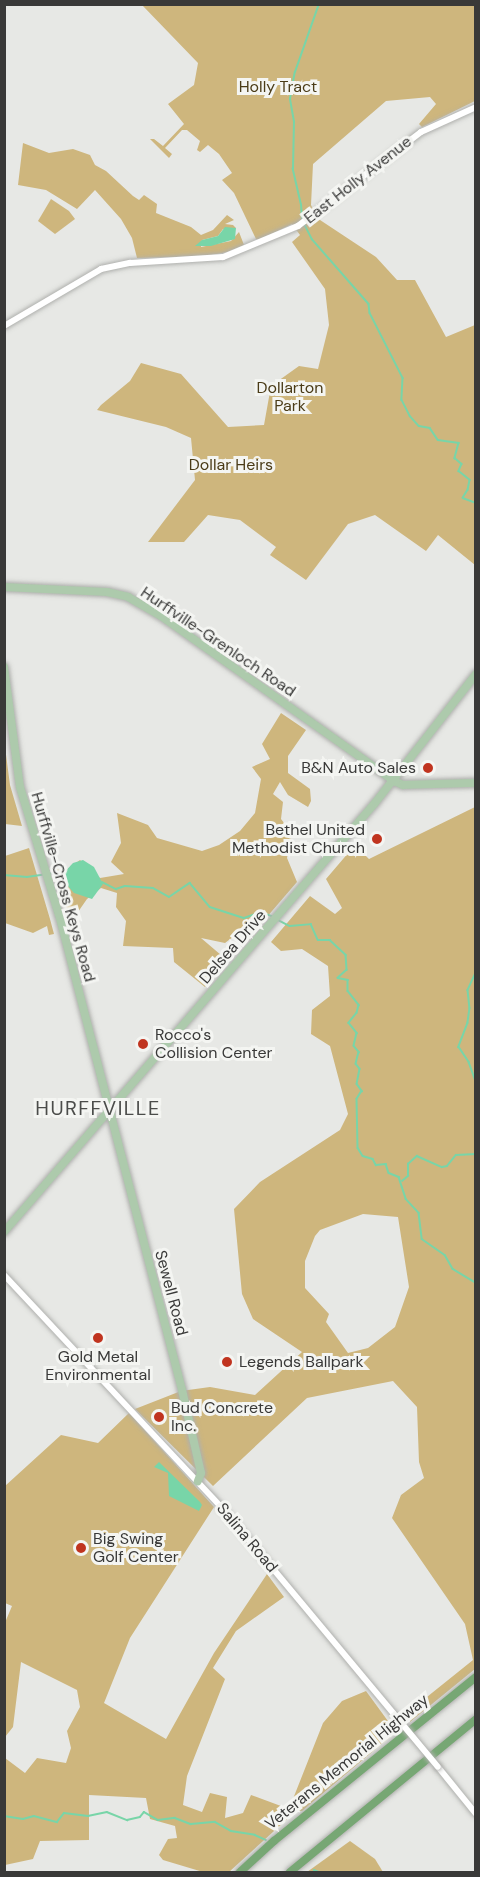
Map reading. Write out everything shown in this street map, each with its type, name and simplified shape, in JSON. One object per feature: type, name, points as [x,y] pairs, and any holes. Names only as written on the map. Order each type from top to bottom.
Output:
[{"type":"highway","name":"Veterans Memorial Highway","points":[[240,1872],[274,1841],[476,1677]]},
{"type":"highway","points":[[290,1872],[476,1719]]},
{"type":"main road","name":"Hurffville-Grenloch Road","points":[[4,587],[108,592],[137,601],[394,781]]},
{"type":"main road","name":"Hurffville-Cross Keys Road","points":[[4,667],[20,787],[44,866],[110,1111]]},
{"type":"main road","name":"Delsea Drive","points":[[4,1232],[394,781],[476,674]]},
{"type":"main road","points":[[394,781],[404,785],[476,783]]},
{"type":"main road","name":"Sewell Road","points":[[110,1111],[182,1390],[201,1473],[198,1481]]},
{"type":"street","name":"East Holly Avenue","points":[[4,326],[101,269],[130,262],[223,257],[298,226],[421,132],[476,107]]},
{"type":"street","name":"Salina Road","points":[[4,1275],[198,1481],[476,1814]]},
{"type":"green space","name":"Holly Tract","points":[[142,5],[475,5],[475,101],[422,127],[419,124],[436,104],[430,97],[386,101],[313,164],[311,205],[317,218],[376,257],[397,280],[415,280],[446,337],[475,325],[475,565],[438,535],[426,551],[375,515],[348,524],[306,580],[270,555],[276,547],[240,520],[208,515],[184,542],[148,542],[195,480],[191,438],[166,427],[97,410],[101,405],[130,381],[141,363],[181,374],[228,427],[264,425],[271,386],[299,366],[318,369],[329,325],[325,289],[292,242],[300,235],[292,224],[261,239],[256,239],[234,193],[222,180],[232,173],[219,154],[208,145],[200,152],[197,150],[200,141],[187,130],[182,130],[165,148],[172,154],[169,158],[150,139],[154,139],[163,146],[184,124],[168,104],[194,85],[198,63]]},
{"type":"green space","points":[[23,143],[49,153],[73,149],[90,155],[95,165],[106,171],[133,196],[139,200],[144,195],[157,204],[156,213],[191,227],[201,235],[213,230],[227,215],[234,220],[225,224],[236,228],[223,229],[218,236],[202,240],[201,247],[231,241],[239,232],[244,245],[227,252],[206,256],[137,258],[132,238],[121,219],[95,190],[77,209],[46,190],[18,185]]},
{"type":"green space","points":[[51,199],[69,211],[75,219],[55,234],[38,221]]},
{"type":"green space","points":[[281,713],[306,730],[288,756],[288,773],[310,789],[311,801],[308,807],[288,795],[280,782],[273,794],[283,802],[281,819],[292,833],[287,858],[297,882],[254,932],[242,930],[225,943],[201,938],[228,961],[205,987],[174,962],[173,948],[123,946],[126,921],[116,907],[117,893],[101,888],[87,899],[71,922],[55,869],[65,871],[80,860],[100,878],[124,874],[111,862],[121,843],[117,813],[148,825],[157,838],[202,851],[219,845],[240,831],[255,813],[261,779],[252,767],[270,759],[262,744]]},
{"type":"green space","points":[[4,739],[10,785],[22,826],[5,824]]},
{"type":"green space","points":[[475,807],[475,1669],[410,1722],[407,1713],[473,1660],[465,1624],[392,1518],[401,1495],[424,1478],[419,1462],[417,1407],[393,1381],[307,1398],[213,1486],[135,1409],[181,1391],[210,1387],[255,1395],[302,1352],[253,1319],[242,1294],[234,1209],[260,1182],[340,1130],[348,1114],[330,1046],[311,1034],[312,1010],[330,996],[328,966],[302,949],[281,951],[271,942],[310,896],[335,914],[342,908],[326,879],[355,845],[369,859]],"holes":[[[363,1214],[398,1217],[409,1287],[395,1327],[368,1348],[348,1353],[326,1322],[329,1314],[305,1288],[305,1261],[315,1236],[320,1230]]]},
{"type":"green space","points":[[29,848],[54,934],[49,935],[47,926],[33,933],[5,923],[5,856]]},
{"type":"green space","points":[[129,1413],[214,1507],[130,1638],[104,1703],[166,1739],[214,1653],[267,1574],[284,1597],[236,1631],[213,1668],[225,1679],[187,1776],[183,1805],[202,1812],[210,1793],[227,1797],[225,1818],[243,1813],[251,1795],[289,1809],[323,1723],[342,1701],[366,1691],[396,1732],[302,1811],[291,1810],[295,1812],[229,1872],[203,1872],[163,1860],[159,1855],[168,1839],[177,1838],[175,1826],[150,1819],[146,1798],[89,1795],[89,1840],[40,1841],[33,1859],[5,1865],[5,1758],[25,1773],[37,1758],[66,1763],[71,1748],[67,1731],[80,1707],[77,1690],[21,1662],[13,1727],[5,1737],[4,1625],[12,1606],[5,1603],[5,1486],[61,1435],[98,1443]]},
{"type":"green space","points":[[350,1841],[375,1859],[383,1872],[307,1872]]},
{"type":"shaded area","points":[[225,227],[236,228],[235,239],[211,246],[195,246],[202,240],[218,236]]},
{"type":"shaded area","points":[[83,860],[94,867],[103,884],[92,899],[74,893],[60,877],[73,863]]},
{"type":"shaded area","points":[[159,1462],[200,1502],[202,1505],[199,1511],[169,1496],[168,1473],[154,1467]]},
{"type":"waterway","points":[[302,219],[293,169],[294,122],[290,99],[295,72],[319,4]]},
{"type":"waterway","points":[[304,223],[312,239],[369,304],[370,313],[403,378],[402,400],[410,416],[419,426],[430,428],[438,440],[459,443],[455,458],[462,464],[459,471],[470,480],[463,498],[476,503]]},
{"type":"waterway","points":[[50,873],[59,875]]},
{"type":"waterway","points":[[4,875],[27,877],[42,875]]},
{"type":"waterway","points":[[102,882],[116,889],[125,886],[153,888],[169,897],[190,883],[210,907],[244,918],[261,912],[274,917]]},
{"type":"waterway","points":[[278,920],[290,926],[311,924],[318,940],[330,940],[346,955],[347,970],[338,978],[348,980],[348,991],[359,1005],[357,1013],[349,1023],[357,1033],[354,1046],[359,1052],[356,1064],[360,1069],[357,1084],[362,1091],[357,1099],[358,1148],[363,1156],[373,1159],[376,1165],[386,1164],[389,1173],[399,1177],[406,1199],[419,1213],[422,1239],[445,1255],[453,1269],[476,1283]]},
{"type":"waterway","points":[[476,973],[468,990],[470,1008],[468,1023],[459,1047],[469,1062],[476,1081]]},
{"type":"waterway","points":[[402,1181],[408,1176],[408,1164],[417,1156],[442,1167],[447,1166],[456,1155],[476,1154]]},
{"type":"waterway","points":[[4,1816],[23,1819],[34,1816],[57,1822],[64,1813],[88,1816],[107,1812],[127,1820],[140,1817],[144,1812],[158,1820],[175,1818],[191,1824],[215,1822],[231,1831],[255,1835],[266,1840]]},
{"type":"waterway","points":[[314,1870],[319,1872]]},
{"type":"place","name":"B&N Auto Sales","points":[[428,768]]},
{"type":"place","name":"Bethel United Methodist Church","points":[[377,839]]},
{"type":"place","name":"Rocco's Collision Center","points":[[143,1044]]},
{"type":"place","name":"Gold Metal Environmental","points":[[98,1338]]},
{"type":"place","name":"Legends Ballpark","points":[[227,1362]]},
{"type":"place","name":"Bud Concrete Inc.","points":[[159,1417]]},
{"type":"place","name":"Big Swing Golf Center","points":[[81,1548]]},
{"type":"district","name":"HURFFVILLE","points":[[98,1108]]},
{"type":"park label","name":"Dollarton Park","points":[[290,397]]},
{"type":"park label","name":"Dollar Heirs","points":[[231,465]]}]
